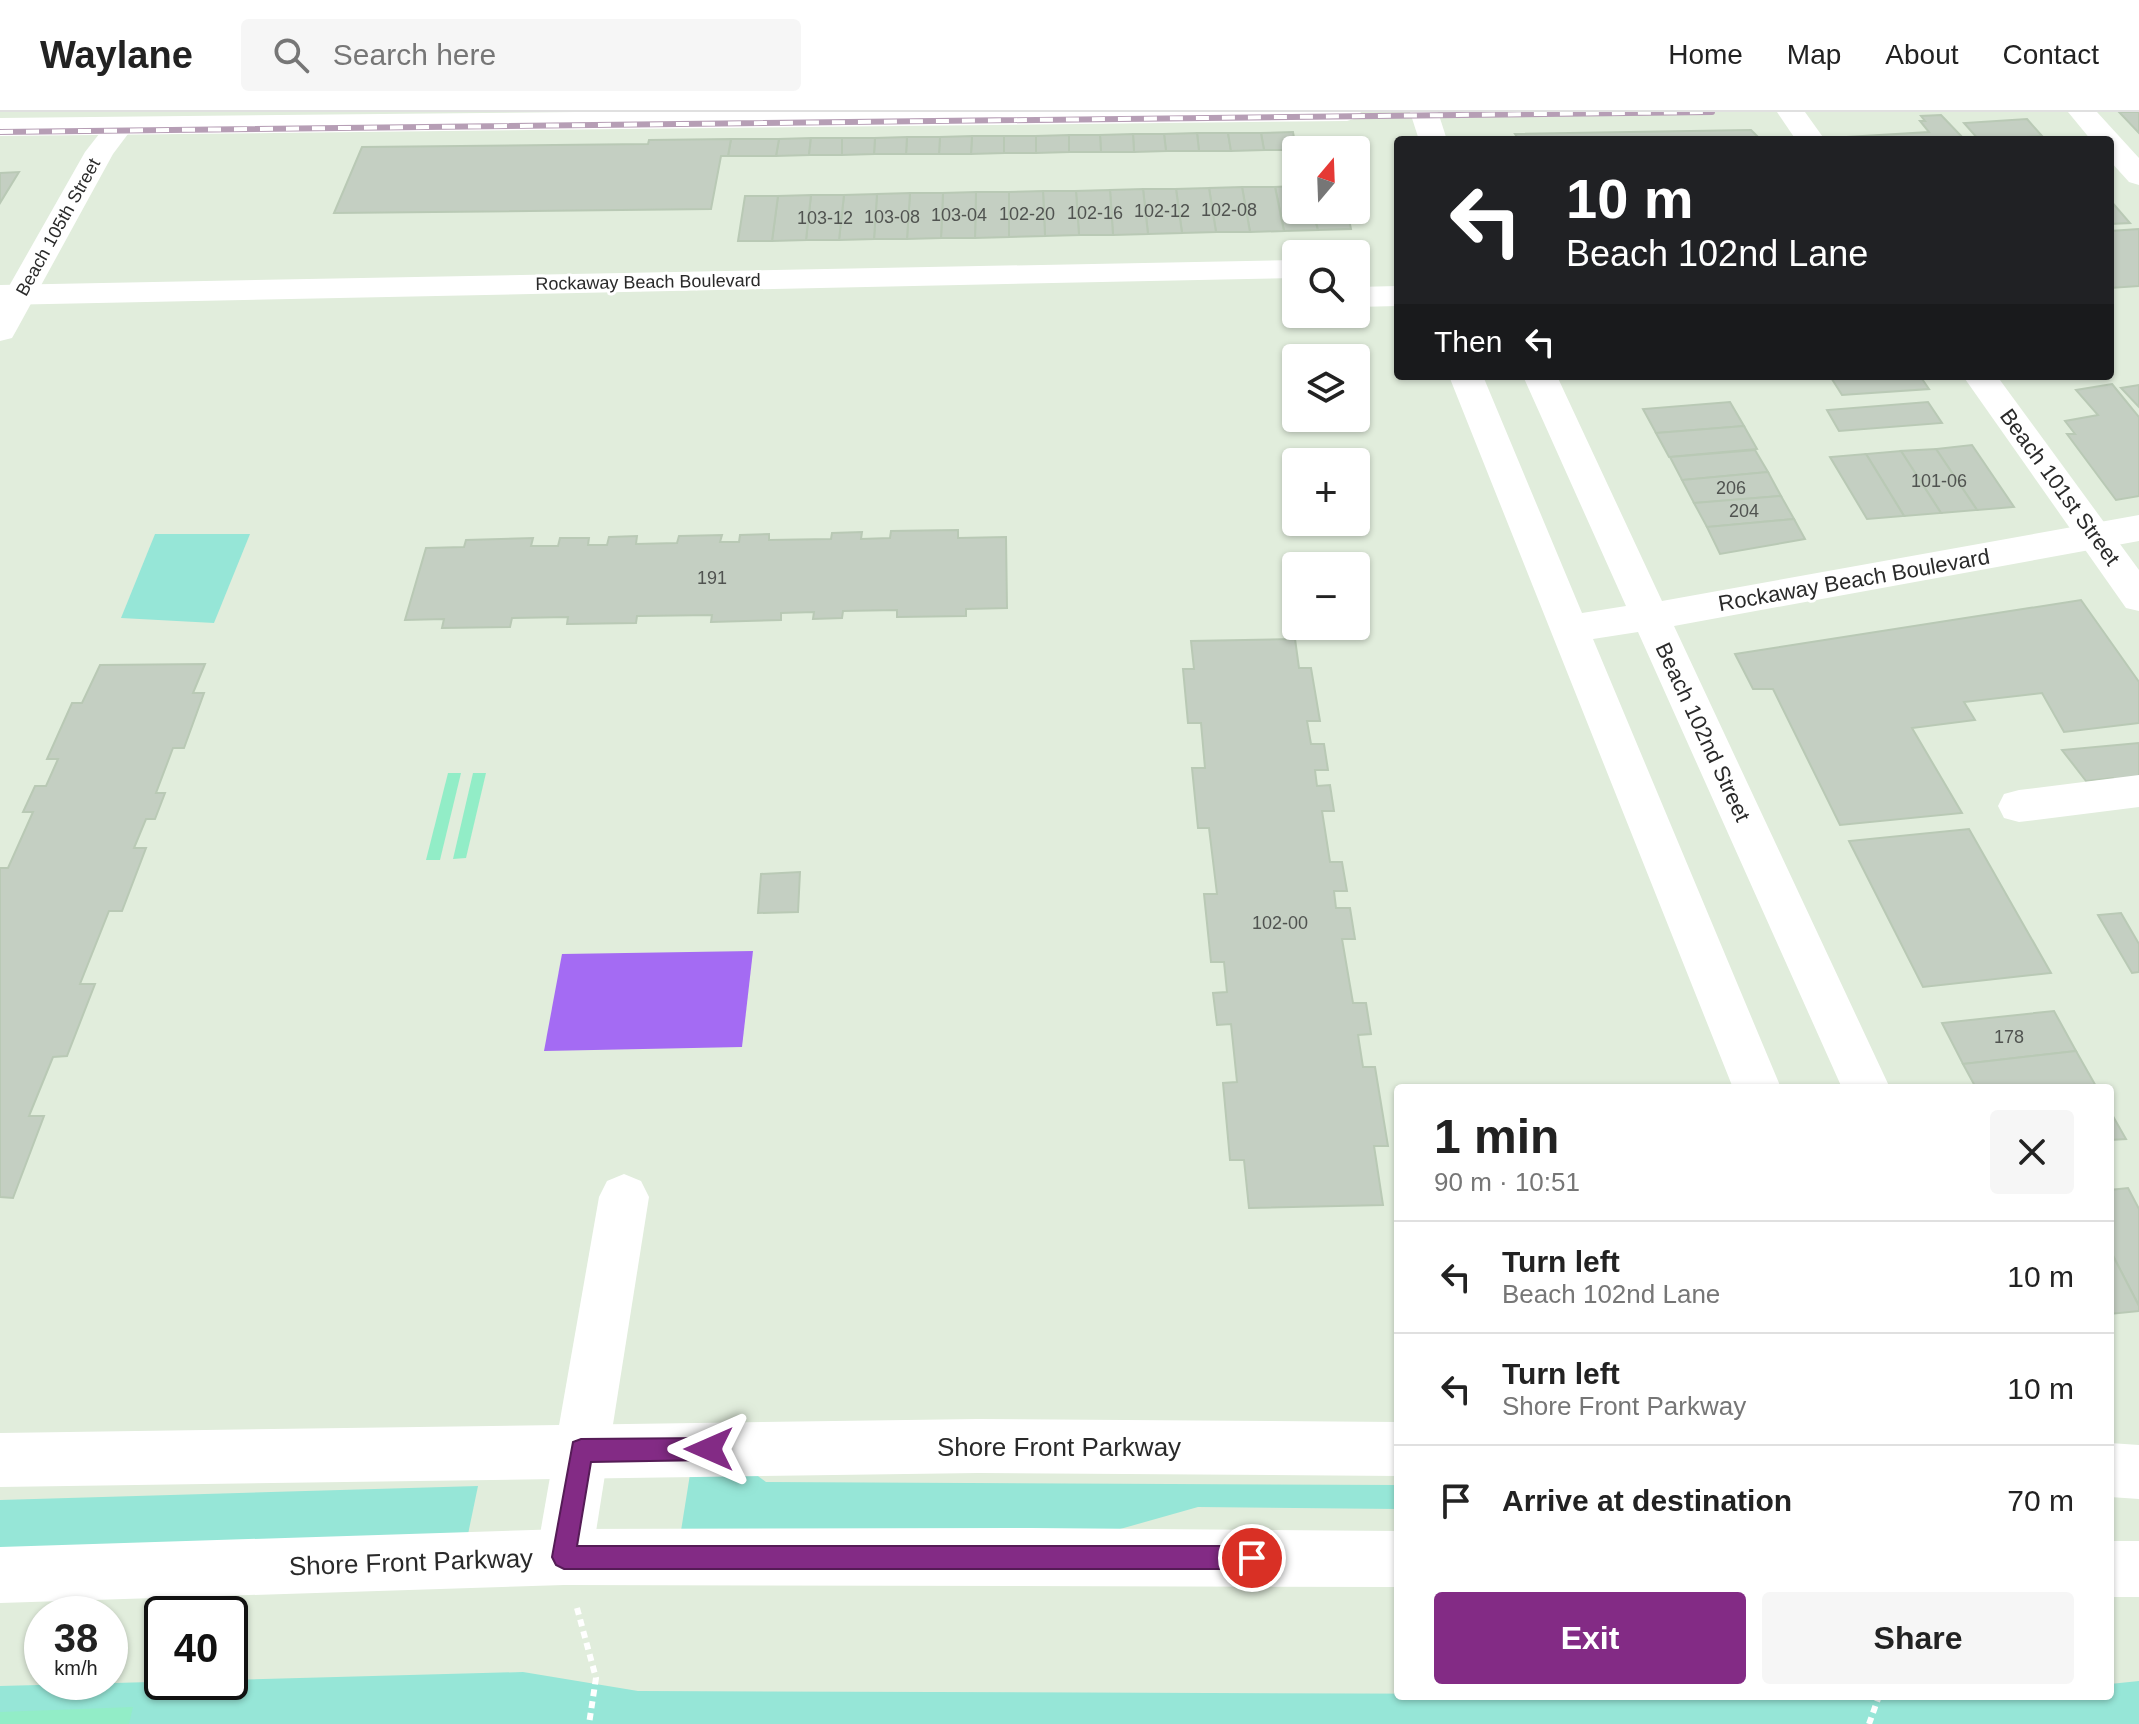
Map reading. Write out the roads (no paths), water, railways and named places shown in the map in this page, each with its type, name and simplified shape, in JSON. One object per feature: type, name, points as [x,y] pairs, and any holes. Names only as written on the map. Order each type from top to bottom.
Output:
[{"type":"street","points":[[0,127],[1347,112]]},
{"type":"street","points":[[1424,112],[1432,136]]},
{"type":"street","points":[[1791,112],[1808,136]]},
{"type":"street","points":[[2082,112],[2103,136]]},
{"type":"street","name":"Beach 105th Street","points":[[5,314],[100,152],[120,126]]},
{"type":"street","points":[[2114,149],[2139,176]]},
{"type":"street","name":"Rockaway Beach Boulevard","points":[[5,314],[1282,269]]},
{"type":"street","points":[[1370,297],[1394,296]]},
{"type":"street","name":"Rockaway Beach Boulevard","points":[[5,314],[1282,298]]},
{"type":"street","points":[[1468,380],[1755,1084]]},
{"type":"street","name":"Beach 102nd Street","points":[[1542,380],[1864,1084]]},
{"type":"street","name":"Beach 101st Street","points":[[1983,380],[2139,598]]},
{"type":"street","name":"Rockaway Beach Boulevard","points":[[1569,629],[2139,528]]},
{"type":"street","points":[[2019,806],[2139,791]]},
{"type":"street","points":[[564,1557],[624,1197]]},
{"type":"street","name":"Shore Front Parkway","points":[[0,1460],[978,1446],[1394,1449]]},
{"type":"street","points":[[2114,1470],[2139,1472]]},
{"type":"street","name":"Shore Front Parkway","points":[[0,1575],[564,1557],[1394,1559]]},
{"type":"street","points":[[2114,1569],[2139,1569]]},
{"type":"railway","points":[[0,132],[1712,112]]}]
